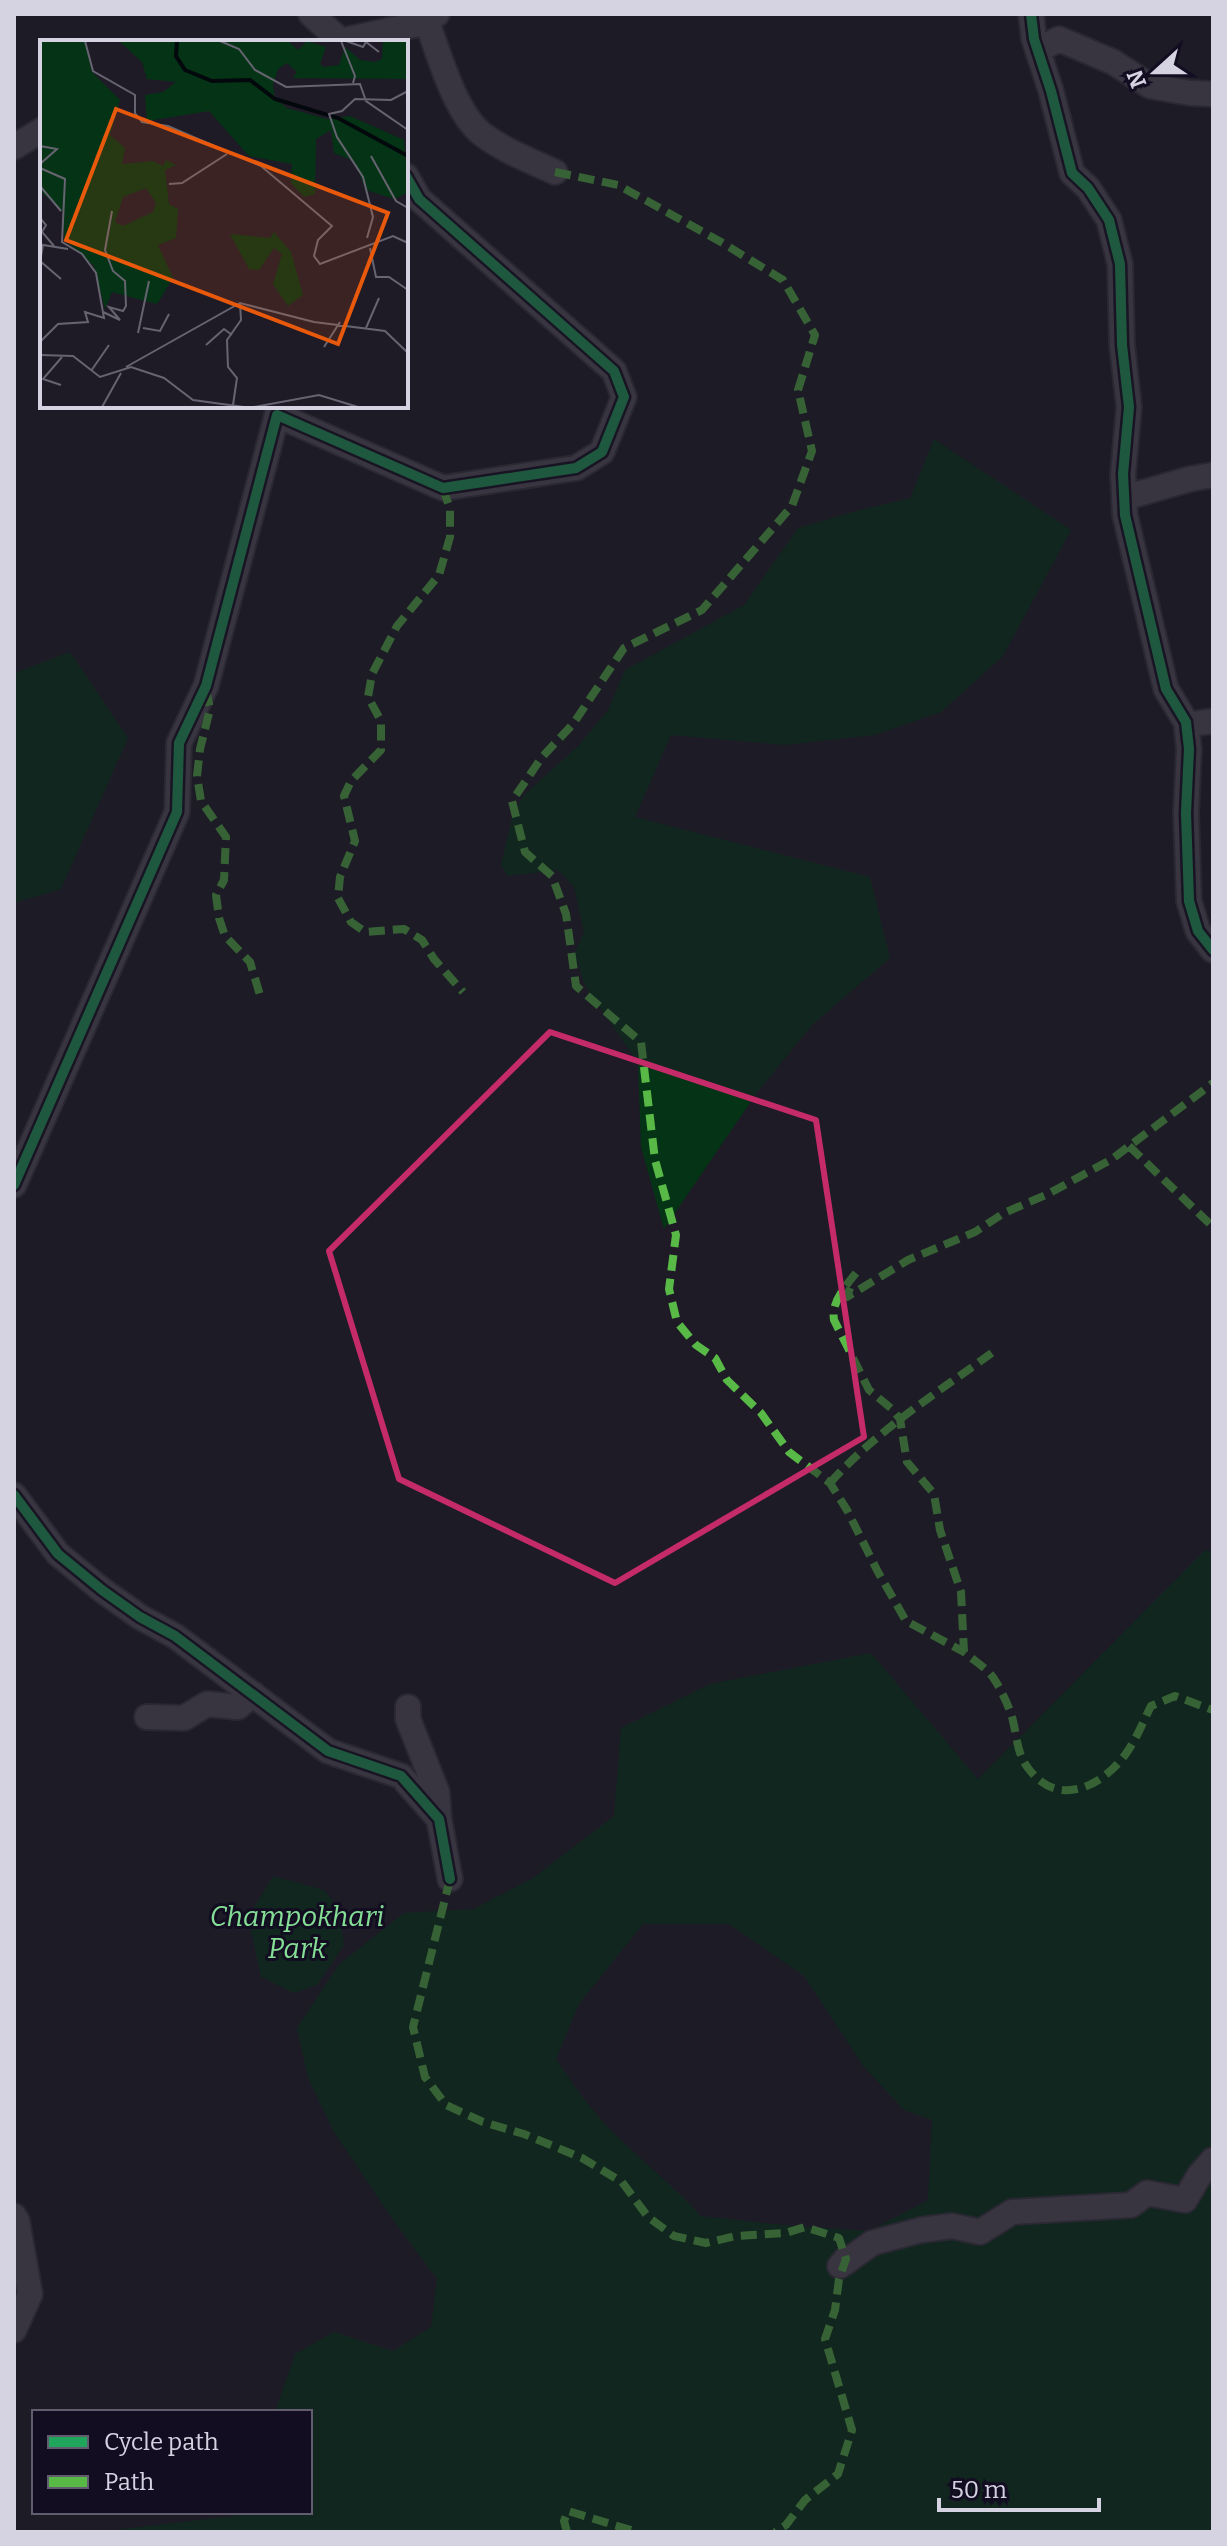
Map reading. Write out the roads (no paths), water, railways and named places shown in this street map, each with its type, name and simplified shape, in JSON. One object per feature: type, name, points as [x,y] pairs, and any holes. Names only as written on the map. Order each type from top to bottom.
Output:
[{"type":"street","points":[[311,14],[340,40]]},
{"type":"street","points":[[1031,14],[1072,173],[1088,188],[1109,220],[1120,264],[1122,345],[1129,407],[1125,515],[1166,689],[1186,722],[1189,749],[1186,813],[1189,901],[1205,925],[1213,950]]},
{"type":"street","points":[[350,40],[432,18],[453,93],[480,133],[513,153],[555,172]]},
{"type":"street","points":[[1038,50],[1059,39],[1113,62],[1150,86],[1213,94]]},
{"type":"street","points":[[14,147],[40,131]]},
{"type":"street","points":[[14,1185],[177,812],[179,743],[206,686],[277,415],[443,488],[576,468],[602,452],[624,397],[614,371],[419,199],[408,180]]},
{"type":"street","points":[[1124,498],[1213,475]]},
{"type":"street","points":[[1186,722],[1213,721]]},
{"type":"street","points":[[14,1495],[58,1554],[76,1570],[140,1617],[175,1636],[328,1751],[401,1776],[439,1819]]},
{"type":"street","points":[[147,1717],[184,1718],[207,1704],[238,1707],[253,1694]]},
{"type":"street","points":[[408,1707],[408,1719],[437,1792],[450,1879]]},
{"type":"street","points":[[846,2259],[840,2266],[872,2243],[921,2230],[952,2226],[980,2232],[1012,2212],[1131,2205],[1147,2193],[1185,2200],[1213,2160]]},
{"type":"street","points":[[14,2216],[30,2294],[14,2330]]},
{"type":"park label","name":"Champokhari Park","points":[[297,1932]]}]
